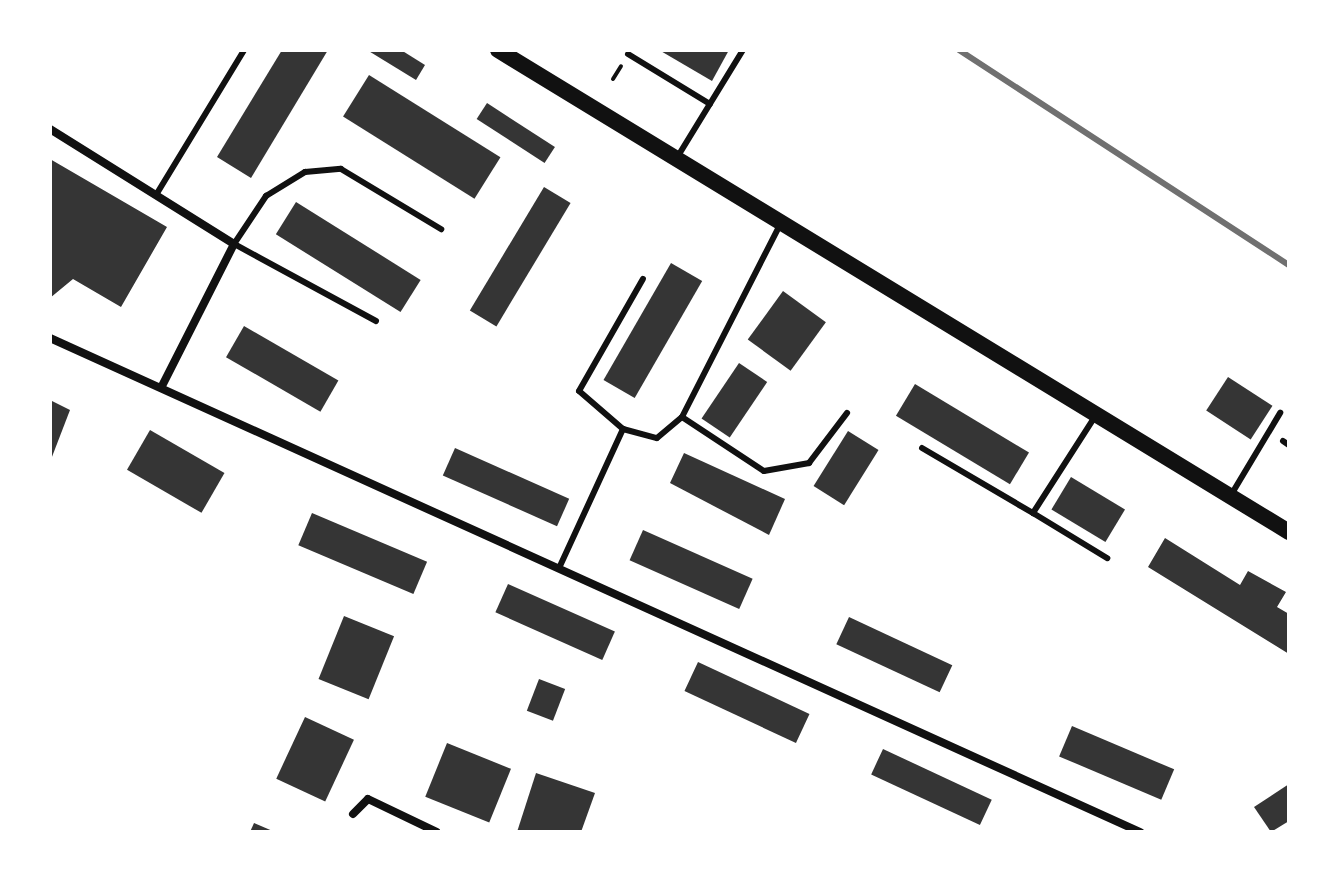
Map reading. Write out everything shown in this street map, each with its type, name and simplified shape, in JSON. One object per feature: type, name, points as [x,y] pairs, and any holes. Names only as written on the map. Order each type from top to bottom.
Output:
[{"type":"main road","points":[[498,50],[519,56],[676,160],[1289,532]]},
{"type":"street","points":[[50,129],[234,244],[161,388]]},
{"type":"street","points":[[50,338],[560,566],[1140,832]]},
{"type":"street","points":[[353,814],[368,799],[437,832]]},
{"type":"lane","points":[[156,195],[244,50]]},
{"type":"lane","points":[[676,160],[743,50]]},
{"type":"lane","points":[[628,54],[710,104]]},
{"type":"lane","points":[[376,321],[234,244],[266,196],[305,172],[341,169],[441,229]]},
{"type":"lane","points":[[643,279],[579,391],[623,429],[657,438],[682,417],[781,224]]},
{"type":"lane","points":[[682,417],[764,471],[809,463],[847,413]]},
{"type":"lane","points":[[1230,496],[1280,413]]},
{"type":"lane","points":[[1033,513],[1096,415]]},
{"type":"lane","points":[[560,566],[623,429]]},
{"type":"lane","points":[[922,448],[1107,558]]},
{"type":"building","points":[[282,50],[328,50],[251,178],[217,157]]},
{"type":"building","points":[[367,50],[401,50],[425,65],[416,80]]},
{"type":"building","points":[[659,50],[729,50],[712,81]]},
{"type":"building","points":[[369,75],[500,157],[474,199],[343,117]]},
{"type":"building","points":[[487,103],[555,147],[545,163],[477,119]]},
{"type":"building","points":[[50,159],[167,227],[121,307],[73,279],[50,298]]},
{"type":"building","points":[[544,187],[571,203],[496,326],[470,310]]},
{"type":"building","points":[[296,202],[421,280],[401,312],[276,234]]},
{"type":"building","points":[[671,263],[702,281],[635,398],[604,380]]},
{"type":"building","points":[[783,291],[826,322],[791,371],[748,340]]},
{"type":"building","points":[[244,326],[338,380],[320,412],[226,357]]},
{"type":"building","points":[[739,363],[767,382],[730,438],[702,419]]},
{"type":"building","points":[[1228,377],[1272,406],[1251,439],[1206,411]]},
{"type":"building","points":[[915,384],[1029,453],[1010,484],[896,416]]},
{"type":"building","points":[[50,400],[70,410],[50,462]]},
{"type":"building","points":[[150,430],[224,473],[201,513],[127,470]]},
{"type":"building","points":[[848,431],[879,450],[844,505],[814,486]]},
{"type":"building","points":[[455,448],[569,499],[557,526],[443,475]]},
{"type":"building","points":[[684,453],[785,499],[769,535],[670,483]]},
{"type":"building","points":[[1071,477],[1125,509],[1105,542],[1051,510]]},
{"type":"building","points":[[312,513],[427,562],[413,594],[298,545]]},
{"type":"building","points":[[643,530],[753,579],[739,609],[630,560]]},
{"type":"building","points":[[1165,538],[1240,585],[1248,571],[1286,592],[1277,607],[1289,614],[1289,654],[1148,567]]},
{"type":"building","points":[[508,584],[615,632],[602,660],[495,612]]},
{"type":"building","points":[[344,616],[394,636],[369,699],[319,679]]},
{"type":"building","points":[[849,617],[952,665],[940,692],[836,644]]},
{"type":"building","points":[[698,662],[809,714],[796,743],[684,691]]},
{"type":"building","points":[[539,679],[565,689],[553,721],[527,711]]},
{"type":"building","points":[[305,717],[354,740],[325,801],[276,779]]},
{"type":"building","points":[[1072,726],[1174,769],[1161,800],[1059,756]]},
{"type":"building","points":[[447,743],[511,769],[489,823],[425,797]]},
{"type":"building","points":[[883,749],[992,800],[980,825],[871,774]]},
{"type":"building","points":[[536,773],[595,793],[581,832],[517,832]]},
{"type":"building","points":[[1289,784],[1289,821],[1271,832],[1254,807]]},
{"type":"building","points":[[254,823],[275,832],[250,832]]},
{"type":"railway","points":[[959,50],[1289,265]]}]
